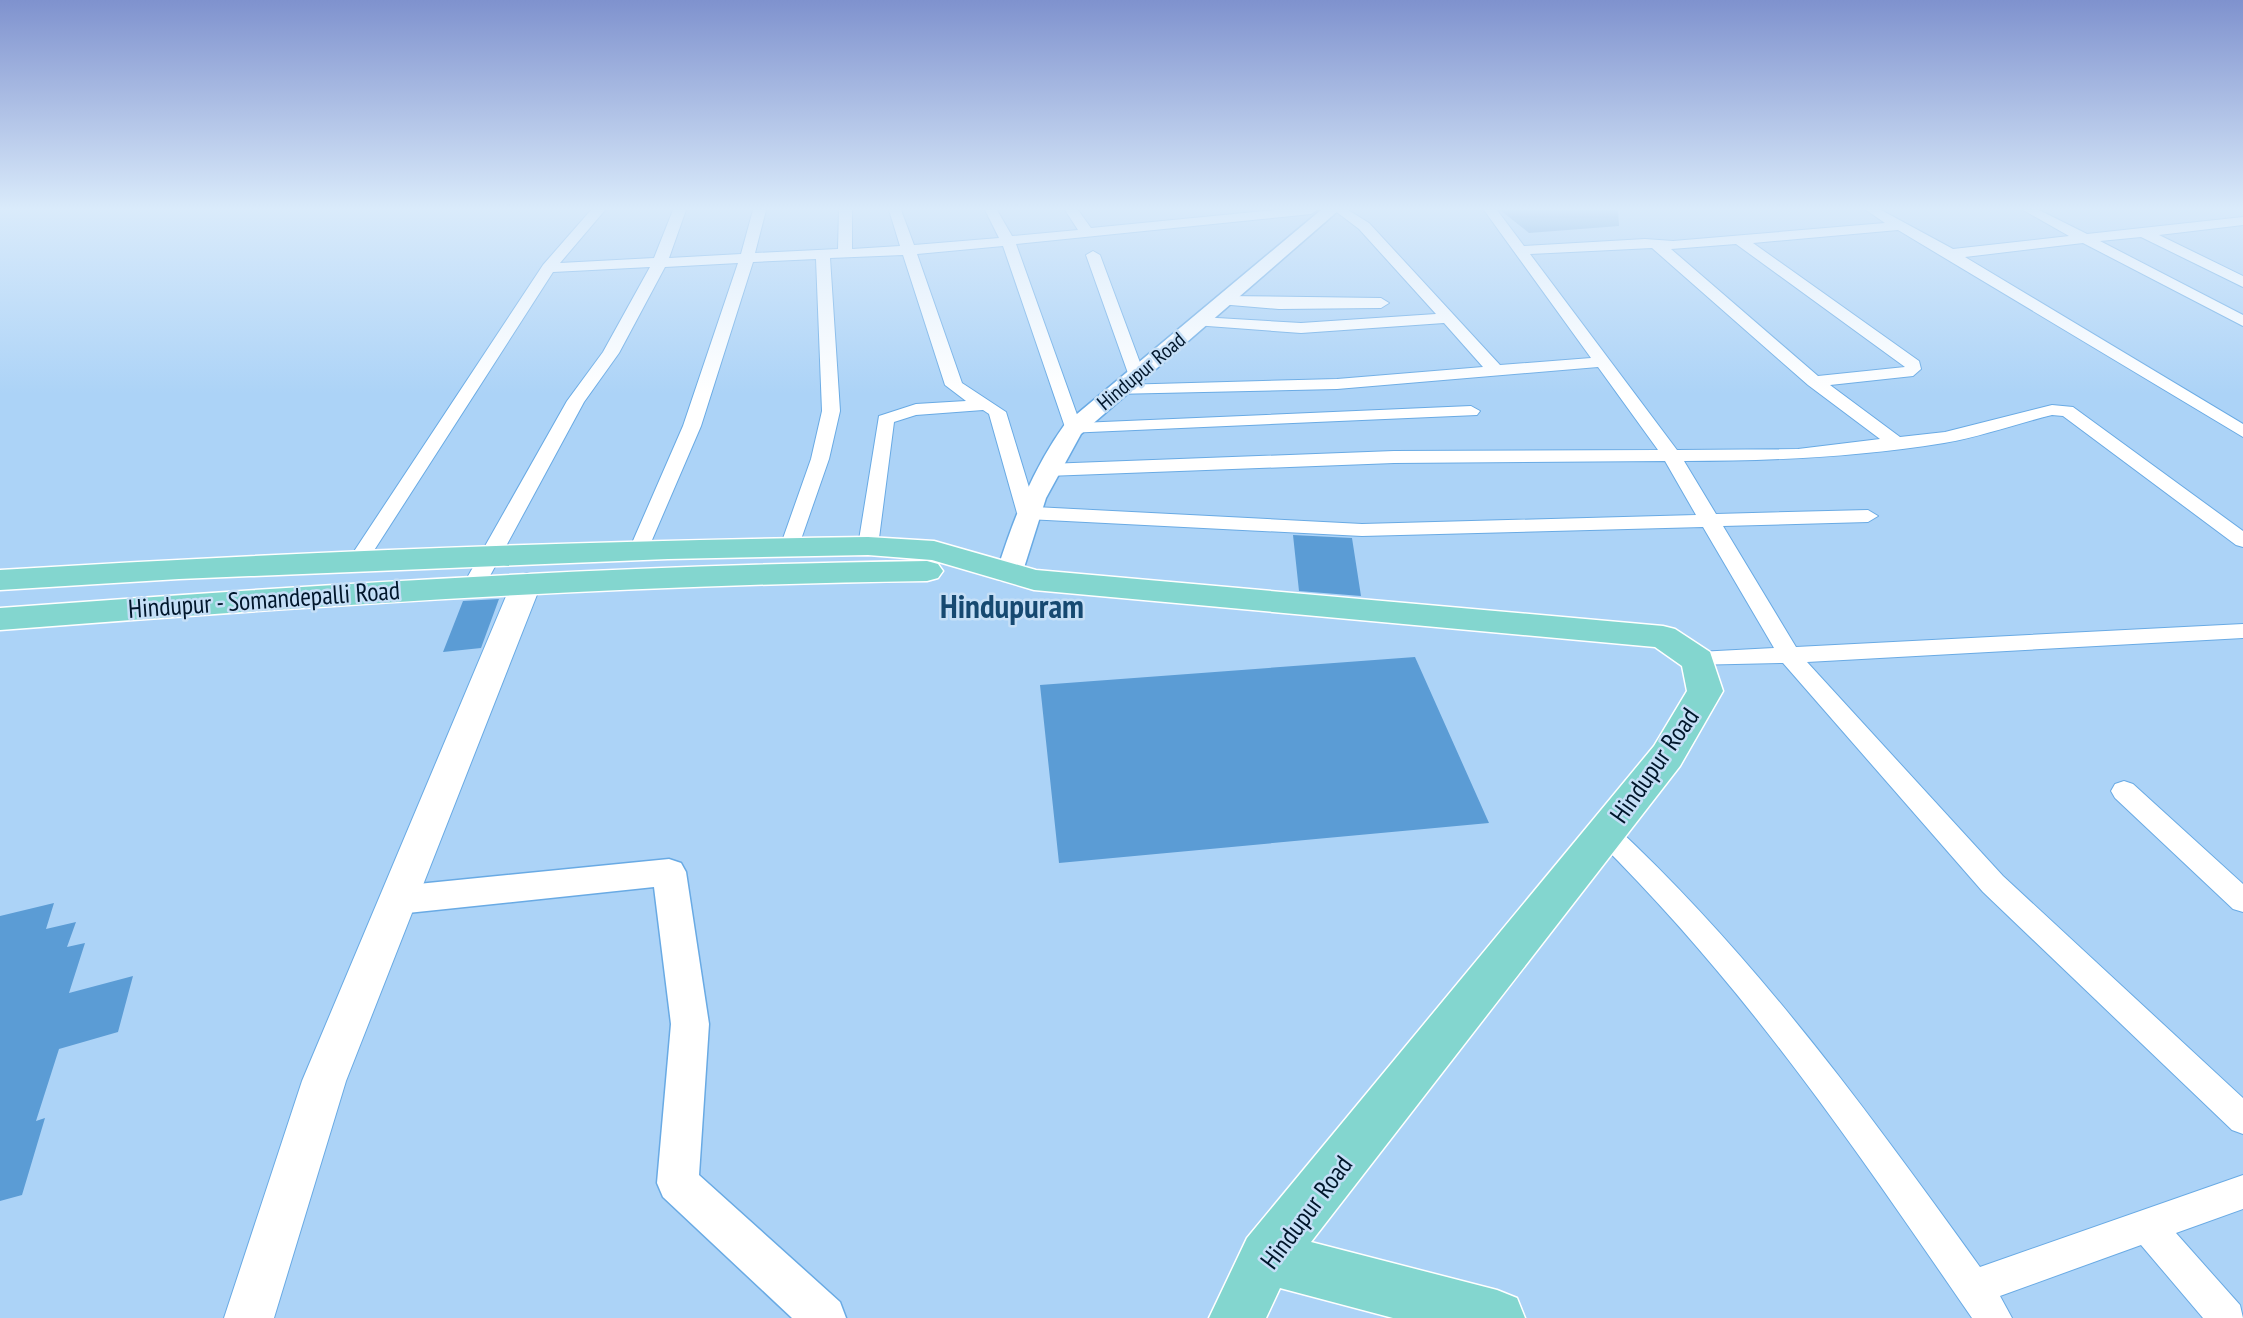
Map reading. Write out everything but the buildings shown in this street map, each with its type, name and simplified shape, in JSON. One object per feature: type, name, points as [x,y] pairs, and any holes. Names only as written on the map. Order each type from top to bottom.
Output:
[{"type":"main road","points":[[0,580],[639,550],[868,546],[934,551],[1034,580],[1662,637],[1698,660]]},
{"type":"main road","name":"Hindupur - Somandepalli Road","points":[[0,619],[527,582],[776,572],[992,568]]},
{"type":"main road","points":[[249,1318],[324,1080],[527,582]]},
{"type":"main road","name":"Hindupur Road","points":[[1237,1318],[1266,1257],[1667,756],[1705,691],[1698,660]]},
{"type":"main road","points":[[1266,1257],[1497,1318]]},
{"type":"street","points":[[357,562],[546,272]]},
{"type":"street","points":[[474,585],[576,401],[611,353],[655,272]]},
{"type":"street","points":[[639,550],[675,473],[743,272]]},
{"type":"street","points":[[790,547],[826,435],[834,385],[829,372],[824,272]]},
{"type":"street","points":[[916,272],[954,385],[962,393],[988,404],[997,412],[1027,513],[1362,530],[1868,516]]},
{"type":"street","points":[[1019,272],[1073,429],[1472,411]]},
{"type":"street","points":[[1099,272],[1137,376]]},
{"type":"street","name":"Hindupur Road","points":[[992,568],[1027,513],[1047,470],[1073,429],[1258,272]]},
{"type":"street","points":[[1406,272],[1496,371]]},
{"type":"street","points":[[1536,272],[1600,362],[1671,455],[1790,657],[1993,884],[2243,1119]]},
{"type":"street","points":[[1687,272],[1814,381],[1898,444]]},
{"type":"street","points":[[1784,272],[1913,365],[1913,369],[1908,372],[1814,381]]},
{"type":"street","points":[[1980,272],[2243,432]]},
{"type":"street","points":[[2148,272],[2243,321]]},
{"type":"street","points":[[2222,272],[2243,282]]},
{"type":"street","points":[[1224,301],[1279,304],[1381,303]]},
{"type":"street","points":[[1200,322],[1301,328],[1448,318]]},
{"type":"street","points":[[1119,390],[1336,384],[1600,362]]},
{"type":"street","points":[[868,546],[885,420],[890,415],[904,412],[988,404]]},
{"type":"street","points":[[1047,470],[1394,457],[1798,454],[1898,444],[1995,426],[2036,412],[2067,411],[2243,541]]},
{"type":"street","points":[[1698,660],[2243,631]]},
{"type":"street","points":[[2124,792],[2238,891]]},
{"type":"street","points":[[1606,832],[1642,865],[1741,970],[1860,1124],[1994,1318]]},
{"type":"street","points":[[398,900],[669,872],[690,1024],[678,1183],[824,1318]]},
{"type":"street","points":[[1972,1288],[2243,1192]]},
{"type":"street","points":[[2147,1226],[2227,1318]]},
{"type":"district","name":"Hindupuram","points":[[1012,605]]}]
